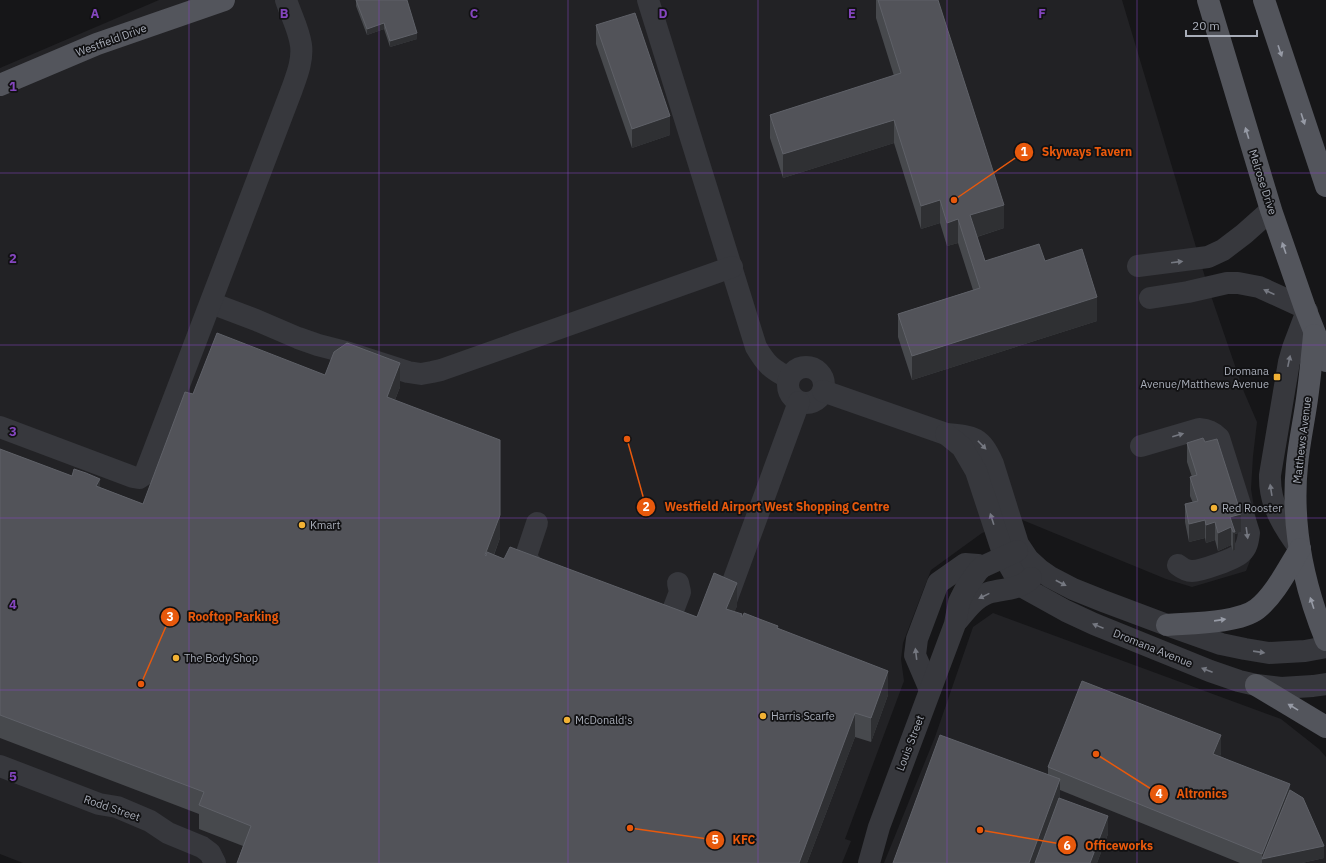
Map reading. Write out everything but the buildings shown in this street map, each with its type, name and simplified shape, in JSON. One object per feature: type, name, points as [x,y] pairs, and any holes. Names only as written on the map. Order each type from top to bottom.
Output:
[{"type":"main road","name":"Westfield Drive","points":[[0,85],[97,44],[224,0]]},
{"type":"main road","name":"Melrose Drive","points":[[1208,0],[1271,210],[1326,361]]},
{"type":"main road","points":[[1264,0],[1326,186]]},
{"type":"main road","name":"Matthews Avenue","points":[[1315,332],[1297,465],[1296,510],[1303,570],[1326,640]]},
{"type":"main road","points":[[1168,625],[1225,620],[1252,612],[1261,606],[1270,595],[1300,549]]},
{"type":"main road","points":[[1256,685],[1326,727]]},
{"type":"street","points":[[0,427],[136,478],[141,477],[148,470],[287,103],[298,69],[301,47],[299,36],[286,0]]},
{"type":"street","points":[[648,0],[756,347],[766,364],[776,372],[789,378]]},
{"type":"street","points":[[1138,266],[1208,257],[1223,250],[1271,210]]},
{"type":"street","points":[[211,303],[298,338],[408,372],[421,374],[441,370],[732,268]]},
{"type":"street","points":[[1150,298],[1188,292],[1227,283],[1238,283],[1259,287],[1306,309],[1289,362],[1270,474],[1270,485],[1276,512],[1289,535],[1300,549]]},
{"type":"street","points":[[809,368],[814,370],[822,379],[824,384],[823,391],[816,400],[811,403],[805,404],[799,402],[790,395],[787,384],[789,378],[797,369],[809,368]]},
{"type":"street","points":[[823,391],[946,434],[962,447],[976,471],[1013,552],[1021,586]]},
{"type":"street","points":[[716,628],[799,402]]},
{"type":"street","points":[[1141,446],[1199,429],[1208,430],[1215,434],[1219,438],[1222,446],[1248,533],[1246,547],[1241,553],[1231,560],[1194,571],[1183,569],[1178,565]]},
{"type":"street","points":[[538,523],[526,556],[527,560],[538,570],[565,580]]},
{"type":"street","points":[[1013,552],[1028,558],[1040,570],[1073,589],[1221,644],[1256,652],[1280,653],[1326,647]]},
{"type":"street","name":"Louis Street","points":[[869,863],[879,827],[955,624],[959,602],[972,580],[974,565],[1013,552]]},
{"type":"street","points":[[930,690],[915,654],[917,639],[938,583],[974,565]]},
{"type":"street","name":"Louis Street","points":[[955,624],[976,600],[988,594],[1021,586],[1030,580],[1040,570]]},
{"type":"street","points":[[658,625],[669,619],[672,613],[680,592],[678,583]]},
{"type":"street","name":"Dromana Avenue","points":[[1021,586],[1066,611],[1094,624],[1210,671],[1256,685],[1289,687],[1326,684]]},
{"type":"street","name":"Rodd Street","points":[[0,766],[99,804],[117,807],[150,821],[168,833],[202,847],[210,853],[215,863]]},
{"type":"shaded area","points":[[159,0],[1122,0],[1208,287],[1244,392],[1257,422],[1251,489],[1257,525],[1255,548],[1246,571],[1192,587],[1166,579],[1020,519],[982,533],[931,570],[903,643],[901,659],[904,681],[845,839],[851,841],[842,863],[23,863],[0,854],[0,68]]},
{"type":"shaded area","points":[[993,613],[1281,719],[1319,749],[1326,757],[1326,863],[884,863],[935,737],[973,627]]},
{"type":"place","name":"Skyways Tavern","points":[[954,200]]},
{"type":"place","name":"Dromana Avenue/Matthews Avenue","points":[[1277,377]]},
{"type":"place","name":"Westfield Airport West Shopping Centre","points":[[627,439]]},
{"type":"place","name":"Red Rooster","points":[[1214,508]]},
{"type":"place","name":"Kmart","points":[[302,525]]},
{"type":"place","name":"The Body Shop","points":[[176,658]]},
{"type":"place","name":"Rooftop Parking","points":[[141,684]]},
{"type":"place","name":"Harris Scarfe","points":[[763,716]]},
{"type":"place","name":"McDonald's","points":[[567,720]]},
{"type":"place","name":"Altronics","points":[[1096,754]]},
{"type":"place","name":"KFC","points":[[630,828]]},
{"type":"place","name":"Officeworks","points":[[980,830]]}]
